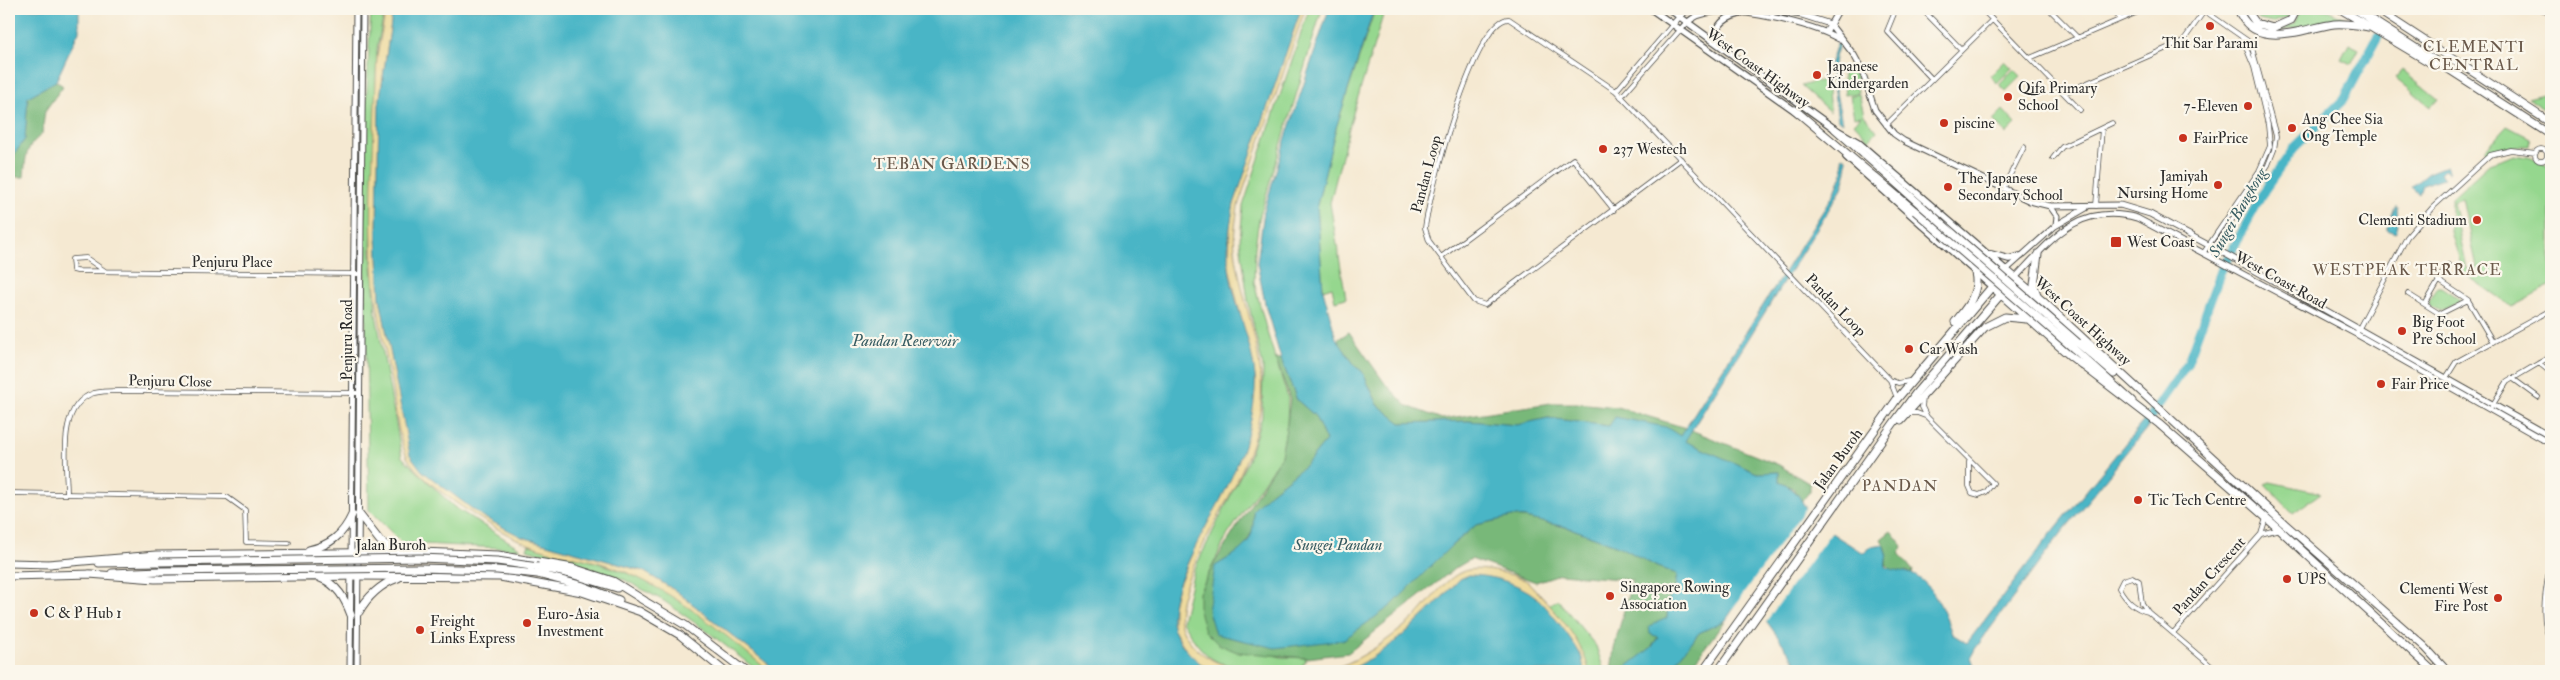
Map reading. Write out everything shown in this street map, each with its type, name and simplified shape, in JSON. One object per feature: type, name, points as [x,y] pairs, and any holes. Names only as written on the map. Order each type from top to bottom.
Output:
[{"type":"highway","points":[[2238,9],[2247,25],[2265,35],[2282,34],[2336,24],[2369,27]]},
{"type":"highway","points":[[2246,9],[2256,23],[2273,28],[2286,24],[2296,13],[2297,9]]},
{"type":"highway","points":[[2340,9],[2445,72],[2452,72]]},
{"type":"highway","points":[[2355,9],[2551,135]]},
{"type":"highway","points":[[2376,9],[2551,123]]},
{"type":"highway","points":[[2380,9],[2399,23]]},
{"type":"highway","points":[[1795,110],[2076,346],[2140,396],[2148,400]]},
{"type":"highway","points":[[1835,129],[1923,206],[2076,346],[2128,395],[2135,405]]},
{"type":"highway","points":[[2038,254],[2034,285],[2038,297]]},
{"type":"highway","name":"West Coast Highway","points":[[2006,270],[2038,297],[2148,400],[2425,647],[2447,671]]},
{"type":"highway","name":"Jalan Buroh","points":[[1703,671],[1897,399],[2006,270]]},
{"type":"highway","points":[[1942,346],[1944,337],[1973,297],[1976,288],[1974,273]]},
{"type":"highway","name":"Jalan Buroh","points":[[1718,671],[1846,493],[1893,424],[2015,278]]},
{"type":"highway","name":"West Coast Highway","points":[[1991,286],[2069,355],[2159,424],[2279,529],[2433,671]]},
{"type":"highway","points":[[1893,424],[1897,424],[1907,414],[1923,393],[1985,327],[2005,317],[2029,320]]},
{"type":"highway","points":[[296,552],[315,548],[338,537],[356,514],[380,541],[400,553]]},
{"type":"highway","points":[[48,564],[156,555],[296,552],[498,555],[548,562],[613,581],[645,601]]},
{"type":"highway","name":"Jalan Buroh","points":[[9,563],[420,558],[498,561],[611,585],[645,601],[685,625],[745,671]]},
{"type":"highway","name":"Jalan Buroh","points":[[9,576],[420,568],[538,570],[607,594],[642,612],[680,635],[724,671]]},
{"type":"highway","points":[[89,574],[155,578],[472,576],[527,580],[582,592],[642,612]]},
{"type":"highway","points":[[359,612],[364,602],[382,586],[405,576]]},
{"type":"highway","points":[[317,577],[326,580],[339,592],[351,615]]},
{"type":"highway","points":[[2351,594],[2356,593],[2357,587]]},
{"type":"main road","name":"Penjuru Road","points":[[356,9],[356,274],[359,393],[355,553],[359,612],[357,671]]},
{"type":"main road","name":"Penjuru Road","points":[[356,514],[352,394],[362,9]]},
{"type":"main road","points":[[1651,9],[1673,24],[1680,15],[1692,9]]},
{"type":"main road","points":[[1670,9],[1680,15]]},
{"type":"main road","points":[[1753,9],[1795,14],[1830,24]]},
{"type":"main road","points":[[1826,32],[1839,9]]},
{"type":"main road","name":"West Coast Road","points":[[1688,21],[1708,13],[1738,14],[1788,21],[1826,32],[1842,40]]},
{"type":"main road","points":[[1727,51],[1718,37],[1719,24],[1726,18],[1738,14]]},
{"type":"main road","name":"West Coast Highway","points":[[1680,15],[1835,129],[1858,142],[2006,270]]},
{"type":"main road","points":[[1681,29],[1688,21]]},
{"type":"main road","name":"West Coast Highway","points":[[1673,24],[1795,110],[1974,273],[1991,286]]},
{"type":"main road","name":"West Coast Road","points":[[1830,24],[1854,55],[1861,68],[1875,110],[1886,125],[1904,141],[2030,201],[2050,206],[2120,205],[2136,209],[2223,252],[2414,368],[2551,444]]},
{"type":"main road","points":[[2050,206],[2057,216],[2056,226]]},
{"type":"main road","points":[[2006,270],[2056,226],[2089,206]]},
{"type":"main road","name":"West Coast Road","points":[[2015,278],[2060,232],[2074,223],[2091,216],[2120,214],[2146,222],[2328,316]]},
{"type":"main road","points":[[1984,251],[1996,257],[2009,259],[2021,256]]},
{"type":"main road","name":"West Coast Road","points":[[2356,332],[2416,361],[2551,437]]},
{"type":"main road","points":[[2414,368],[2416,361]]},
{"type":"main road","name":"Penjuru Road","points":[[350,671],[351,615],[356,576]]},
{"type":"street","points":[[1896,9],[1887,31],[1931,78]]},
{"type":"street","points":[[1922,9],[1961,49]]},
{"type":"street","points":[[1982,9],[2080,110]]},
{"type":"street","points":[[2049,9],[2078,38]]},
{"type":"street","points":[[2112,9],[2121,19]]},
{"type":"street","points":[[2030,58],[2145,9]]},
{"type":"street","points":[[2541,9],[2551,16]]},
{"type":"street","points":[[2064,94],[2183,41],[2203,10],[2242,38],[2253,62],[2272,149],[2207,254]]},
{"type":"street","name":"Pandan Loop","points":[[1681,159],[1485,305],[1474,301],[1429,241],[1425,228],[1426,217],[1471,65],[1479,49],[1497,24],[1506,19],[1516,22],[1616,91],[1681,159],[1890,380],[1897,399]]},
{"type":"street","points":[[1886,125],[1931,78],[1992,20]]},
{"type":"street","points":[[1616,91],[1673,24]]},
{"type":"street","points":[[1621,96],[1681,29]]},
{"type":"street","points":[[2053,158],[2062,147],[2112,123]]},
{"type":"street","points":[[2096,206],[2102,128]]},
{"type":"street","points":[[2003,189],[2024,147]]},
{"type":"street","points":[[2356,332],[2407,237],[2432,208],[2490,156],[2511,150],[2536,153]]},
{"type":"street","points":[[1440,257],[1573,159],[1614,210]]},
{"type":"street","name":"Penjuru Place","points":[[105,271],[86,258],[72,259],[73,270],[105,271],[356,274]]},
{"type":"street","points":[[2426,303],[2448,265]]},
{"type":"street","points":[[2438,280],[2468,300],[2493,342]]},
{"type":"street","points":[[2408,294],[2426,303],[2440,314],[2468,300]]},
{"type":"street","points":[[2446,378],[2456,362],[2551,310]]},
{"type":"street","points":[[2489,410],[2512,378],[2551,356]]},
{"type":"street","points":[[2539,363],[2551,374]]},
{"type":"street","points":[[2512,378],[2538,397]]},
{"type":"street","points":[[1890,380],[1905,384],[1914,379]]},
{"type":"street","name":"Penjuru Close","points":[[67,494],[69,420],[80,401],[94,393],[129,391],[359,393]]},
{"type":"street","points":[[1923,393],[1922,407],[1927,417],[1969,462],[1993,483],[1986,492],[1979,495],[1972,493],[1969,486],[1969,462]]},
{"type":"street","points":[[1907,414],[1917,413],[1927,417]]},
{"type":"street","points":[[9,493],[227,496],[245,510],[246,542],[289,543]]},
{"type":"street","name":"Pandan Crescent","points":[[2173,633],[2262,534],[2266,518]]},
{"type":"street","name":"Pandan Crescent","points":[[2262,534],[2279,529]]},
{"type":"street","points":[[2551,559],[2544,617],[2546,632],[2551,642]]},
{"type":"street","name":"Pandan Crescent","points":[[2148,612],[2138,609],[2122,595],[2119,588],[2123,580],[2132,577],[2139,581],[2142,603],[2148,612],[2217,671]]},
{"type":"street","points":[[2548,587],[2551,580]]},
{"type":"green space","points":[[371,9],[385,9],[377,48],[371,253],[376,314],[402,457],[454,507],[521,549],[402,543],[369,510],[364,239],[366,105]]},
{"type":"green space","points":[[1309,9],[1322,9],[1259,219],[1255,248],[1254,282],[1267,332],[1288,398],[1287,424],[1281,456],[1227,536],[1199,593],[1264,653],[1281,657],[1307,658],[1300,670],[1245,667],[1224,664],[1212,659],[1193,638],[1182,621],[1194,570],[1248,460],[1262,417],[1263,367],[1248,301],[1240,240],[1243,206]]},
{"type":"green space","points":[[1375,9],[1385,9],[1351,120],[1330,203],[1346,298],[1335,301],[1332,287],[1323,290],[1317,205],[1335,131]]},
{"type":"green space","points":[[2251,9],[2292,9],[2288,17],[2272,23],[2259,20]]},
{"type":"green space","points":[[2301,9],[2325,9],[2350,20],[2335,20],[2281,31],[2294,23]]},
{"type":"green space","points":[[2349,44],[2359,49],[2351,64],[2341,59]]},
{"type":"green space","points":[[2005,61],[2012,68],[1997,83],[1990,76]]},
{"type":"green space","points":[[1855,68],[1858,93],[1845,95],[1842,69]]},
{"type":"green space","points":[[2014,69],[2021,76],[2006,91],[1999,84]]},
{"type":"green space","points":[[2403,70],[2438,99],[2431,107],[2396,78]]},
{"type":"green space","points":[[1827,79],[1830,112],[1801,86]]},
{"type":"green space","points":[[56,81],[63,86],[45,111],[42,134],[29,148],[24,177],[13,177],[9,193],[9,162],[25,139],[28,97]]},
{"type":"green space","points":[[2551,92],[2551,113],[2527,98]]},
{"type":"green space","points":[[1859,94],[1864,115],[1877,131],[1869,140],[1854,123],[1862,116],[1854,117],[1850,96]]},
{"type":"green space","points":[[2003,110],[2016,124],[2006,134],[1993,120]]},
{"type":"green space","points":[[2507,126],[2530,138],[2529,146],[2511,146],[2487,152],[2485,150]]},
{"type":"green space","points":[[2515,155],[2528,157],[2551,168],[2551,286],[2512,307],[2455,267],[2460,262],[2451,232],[2451,199],[2489,164]],"holes":[[[2462,199],[2477,267],[2467,269],[2453,202]]]},
{"type":"green space","points":[[2438,287],[2459,299],[2459,302],[2441,311],[2430,306],[2429,302]]},
{"type":"green space","points":[[1349,332],[1384,382],[1407,406],[1442,419],[1551,403],[1577,403],[1617,407],[1686,428],[1679,437],[1616,417],[1609,426],[1548,418],[1517,425],[1468,421],[1401,423],[1378,405],[1362,371],[1356,367],[1337,340]]},
{"type":"green space","points":[[1276,359],[1281,359],[1297,400],[1315,416],[1326,441],[1306,465],[1270,493],[1243,550],[1215,566],[1451,546],[1476,525],[1515,516],[1570,528],[1621,547],[1657,567],[1677,574],[1675,588],[1668,601],[1667,618],[1650,634],[1658,636],[1652,647],[1627,667],[1626,671],[1611,671],[1614,648],[1632,580],[1560,574],[1536,582],[1471,559],[1454,569],[1348,653],[1307,658],[1237,652],[1218,644],[1205,631],[1199,611],[1199,593],[1215,562],[1281,456],[1290,399]]},
{"type":"green space","points":[[1691,430],[1779,465],[1810,484],[1810,491],[1802,501],[1793,488],[1779,482],[1779,472],[1757,473],[1693,446],[1685,441]]},
{"type":"green space","points":[[2270,482],[2321,493],[2293,513],[2265,484]]},
{"type":"green space","points":[[1891,531],[1903,546],[1899,553],[1913,571],[1912,574],[1907,571],[1895,574],[1886,564],[1886,548],[1881,539]]},
{"type":"green space","points":[[529,545],[605,565],[659,588],[724,633],[769,671],[758,671],[664,601],[625,580],[527,549]]},
{"type":"green space","points":[[1558,600],[1596,646],[1604,671],[1589,671],[1578,644],[1549,604]]},
{"type":"green space","points":[[1726,620],[1687,671],[1668,671],[1699,633]]},
{"type":"sand","points":[[386,9],[393,9],[379,105],[377,235],[380,298],[411,455],[522,537],[643,571],[676,591],[777,671],[769,671],[698,614],[639,578],[607,565],[539,548],[499,530],[443,493],[415,468],[407,457],[399,429],[373,271],[372,188],[377,56]]},
{"type":"sand","points":[[1301,9],[1305,9],[1238,206],[1235,228],[1234,244],[1238,270],[1258,354],[1261,375],[1259,418],[1244,466],[1191,570],[1180,607],[1182,629],[1192,644],[1206,656],[1214,661],[1230,666],[1275,671],[1211,671],[1192,659],[1173,629],[1173,606],[1177,589],[1200,535],[1227,487],[1256,381],[1229,267],[1230,224],[1234,204]]},
{"type":"sand","points":[[1474,569],[1507,574],[1528,582],[1570,631],[1582,650],[1589,671],[1584,671],[1581,655],[1536,597],[1460,579],[1408,631],[1364,663],[1347,671],[1310,671],[1348,663],[1375,648],[1415,617],[1453,577]]},
{"type":"sand","points":[[1275,671],[1310,671],[1290,672]]},
{"type":"water","points":[[9,9],[79,9],[79,31],[56,81],[28,97],[25,139],[9,162]]},
{"type":"water","name":"Pandan Reservoir","points":[[393,9],[1301,9],[1234,204],[1231,219],[1228,260],[1231,282],[1253,361],[1255,390],[1252,415],[1242,452],[1190,558],[1174,598],[1172,616],[1177,637],[1195,658],[1211,671],[777,671],[676,591],[643,571],[522,537],[483,517],[422,471],[410,455],[380,298],[377,235],[379,105]]},
{"type":"water","name":"Sungei Pandan","points":[[1329,9],[1374,9],[1335,131],[1317,205],[1323,290],[1336,338],[1356,367],[1362,371],[1378,405],[1401,423],[1468,421],[1517,425],[1548,418],[1609,426],[1615,417],[1666,427],[1680,436],[1835,192],[1843,172],[1842,156],[1846,158],[1847,171],[1842,188],[1685,441],[1757,473],[1779,472],[1779,482],[1796,493],[1819,523],[1837,537],[1864,553],[1872,546],[1884,544],[1887,553],[1885,567],[1912,574],[1927,585],[1938,600],[1952,634],[1967,643],[2050,535],[2146,418],[2151,423],[2056,540],[1975,649],[1971,657],[1976,671],[1793,671],[1798,665],[1752,601],[1738,602],[1726,620],[1699,633],[1668,671],[1626,671],[1626,667],[1652,647],[1658,637],[1650,634],[1649,626],[1667,618],[1668,601],[1675,588],[1677,574],[1657,567],[1621,547],[1570,528],[1516,516],[1476,525],[1451,546],[1391,606],[1343,640],[1275,648],[1215,634],[1208,611],[1215,566],[1245,545],[1252,531],[1253,510],[1270,493],[1306,465],[1326,441],[1315,416],[1297,400],[1281,359],[1266,308],[1257,263],[1264,211],[1286,137]]},
{"type":"water","points":[[1837,43],[1840,44],[1836,53],[1834,73],[1842,123],[1838,120],[1830,65]]},
{"type":"water","points":[[2446,166],[2449,173],[2444,170],[2440,174],[2444,178],[2422,185],[2419,194],[2411,187],[2428,173]]},
{"type":"water","points":[[2395,207],[2397,207],[2398,224],[2396,233],[2386,230]]},
{"type":"water","points":[[1469,575],[1486,576],[1504,581],[1529,592],[1541,601],[1581,656],[1584,671],[1347,671],[1364,663],[1408,631],[1460,579]]},
{"type":"pier","points":[[1808,505],[1814,514],[1832,531],[1765,623],[1751,603],[1740,605],[1736,610],[1733,608]]},
{"type":"waterway","name":"Sungei Bangkong","points":[[2148,420],[2187,364],[2221,271],[2264,191],[2294,148],[2344,99],[2378,36]]},
{"type":"place","name":"Thit Sar Parami","points":[[2210,26]]},
{"type":"place","name":"Japanese Kindergarden","points":[[1817,75]]},
{"type":"place","name":"Qifa Primary School","points":[[2008,97]]},
{"type":"place","name":"7-Eleven","points":[[2248,106]]},
{"type":"place","name":"piscine","points":[[1944,123]]},
{"type":"place","name":"Ang Chee Sia Ong Temple","points":[[2292,128]]},
{"type":"place","name":"FairPrice","points":[[2183,138]]},
{"type":"place","name":"237 Westech","points":[[1603,149]]},
{"type":"place","name":"Jamiyah Nursing Home","points":[[2218,185]]},
{"type":"place","name":"The Japanese Secondary School","points":[[1948,187]]},
{"type":"place","name":"Clementi Stadium","points":[[2477,220]]},
{"type":"place","name":"West Coast","points":[[2116,242]]},
{"type":"place","name":"Big Foot Pre School","points":[[2402,331]]},
{"type":"place","name":"Car Wash","points":[[1909,349]]},
{"type":"place","name":"Fair Price","points":[[2381,384]]},
{"type":"place","name":"Tic Tech Centre","points":[[2138,500]]},
{"type":"place","name":"UPS","points":[[2287,579]]},
{"type":"place","name":"Singapore Rowing Association","points":[[1610,596]]},
{"type":"place","name":"Clementi West Fire Post","points":[[2498,598]]},
{"type":"place","name":"C & P Hub 1","points":[[34,613]]},
{"type":"place","name":"Euro-Asia Investment","points":[[527,623]]},
{"type":"place","name":"Freight Links Express","points":[[420,630]]},
{"type":"district","name":"CLEMENTI CENTRAL","points":[[2474,55]]},
{"type":"district","name":"TEBAN GARDENS","points":[[952,163]]},
{"type":"district","name":"WESTPEAK TERRACE","points":[[2407,269]]},
{"type":"district","name":"PANDAN","points":[[1900,485]]}]
